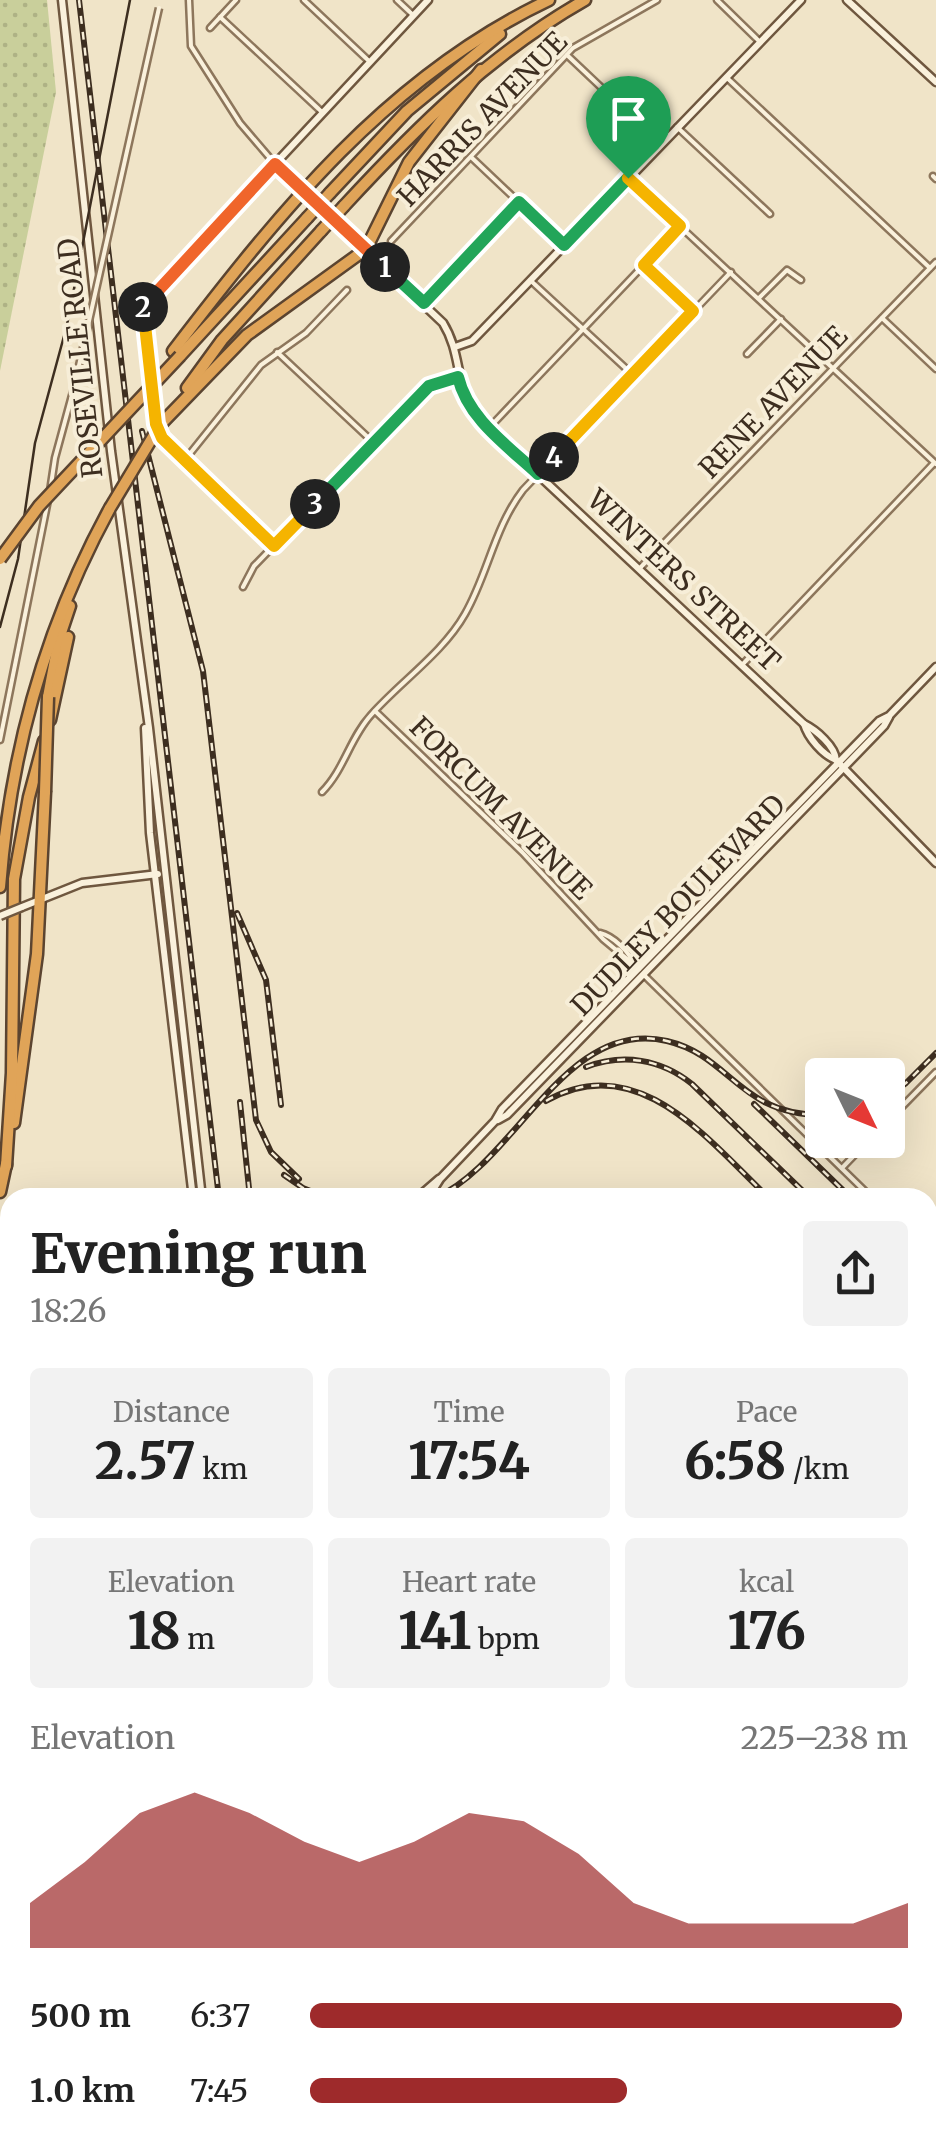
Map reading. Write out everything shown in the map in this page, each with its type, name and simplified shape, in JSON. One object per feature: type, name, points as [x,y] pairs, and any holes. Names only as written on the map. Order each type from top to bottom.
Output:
[{"type":"highway","points":[[0,556],[30,516],[148,394],[303,190],[392,100],[464,48],[550,0]]},
{"type":"highway","points":[[177,353],[408,111],[484,45],[550,0]]},
{"type":"highway","points":[[0,887],[11,793],[41,670],[70,586],[110,508],[160,425],[198,379],[222,340],[418,126],[481,70],[540,26],[585,0]]},
{"type":"highway","points":[[198,379],[274,312],[366,249],[410,162],[481,70]]},
{"type":"highway","points":[[1,1188],[28,1037],[42,897],[48,702],[58,640],[110,508]]},
{"type":"highway","points":[[6,1166],[12,1073],[14,879],[29,797],[68,637]]},
{"type":"main road","name":"ROSEVILLE ROAD","points":[[62,0],[111,451],[145,712],[192,1188]]},
{"type":"main road","points":[[275,164],[428,0]]},
{"type":"main road","points":[[454,347],[472,341],[801,0]]},
{"type":"main road","points":[[848,0],[936,82]]},
{"type":"main road","name":"WINTERS STREET","points":[[275,164],[444,324],[454,347],[458,377],[467,402],[489,428],[804,724],[807,733],[830,758],[936,863]]},
{"type":"main road","name":"DUDLEY BOULEVARD","points":[[428,1188],[496,1121],[508,1114],[638,969],[936,667]]},
{"type":"main road","name":"ROSEVILLE ROAD","points":[[160,874],[201,1188]]},
{"type":"main road","points":[[0,916],[82,883],[160,874]]},
{"type":"main road","name":"DUDLEY BOULEVARD","points":[[434,1188],[440,1178]]},
{"type":"street","points":[[0,740],[42,544],[55,458],[74,388],[159,0]]},
{"type":"street","name":"WINTERS STREET","points":[[189,0],[191,46],[240,123],[275,164]]},
{"type":"street","points":[[210,28],[236,0]]},
{"type":"street","points":[[304,0],[370,62]]},
{"type":"street","points":[[397,0],[413,15]]},
{"type":"street","name":"HARRIS AVENUE","points":[[392,242],[566,55],[657,0]]},
{"type":"street","points":[[717,0],[760,42]]},
{"type":"street","points":[[220,17],[322,112]]},
{"type":"street","points":[[566,55],[661,144]]},
{"type":"street","points":[[929,75],[936,68]]},
{"type":"street","points":[[726,77],[930,268]]},
{"type":"street","points":[[678,127],[770,214]]},
{"type":"street","points":[[471,157],[564,245]]},
{"type":"street","points":[[274,546],[159,432],[148,394],[143,305],[275,164]]},
{"type":"street","points":[[628,178],[935,463],[742,665]]},
{"type":"street","points":[[424,303],[519,202]]},
{"type":"street","points":[[489,428],[680,226]]},
{"type":"street","name":"RENE AVENUE","points":[[640,569],[936,262]]},
{"type":"street","points":[[644,265],[693,311]]},
{"type":"street","points":[[760,298],[787,270],[801,280]]},
{"type":"street","points":[[322,792],[375,711],[463,618],[502,523],[523,490],[731,272]]},
{"type":"street","points":[[530,280],[633,375]]},
{"type":"street","points":[[184,461],[256,371],[306,333],[348,290]]},
{"type":"street","points":[[882,318],[936,369]]},
{"type":"street","points":[[747,354],[781,319]]},
{"type":"street","points":[[277,352],[374,443]]},
{"type":"street","points":[[243,587],[254,566],[429,386],[458,377]]},
{"type":"street","name":"FORCUM AVENUE","points":[[375,711],[522,852],[562,897],[632,958],[638,969],[862,1188]]},
{"type":"street","points":[[905,1104],[936,1072]]},
{"type":"street","points":[[842,1168],[852,1158]]},
{"type":"green space","points":[[0,0],[47,0],[56,92],[0,371]]},
{"type":"tram line","points":[[0,627],[18,559],[35,443],[67,325],[130,0]]},
{"type":"railway","points":[[79,0],[218,1188]]},
{"type":"railway","points":[[142,431],[203,671],[256,1120],[271,1152],[299,1179]]},
{"type":"railway","points":[[237,913],[266,980],[281,1105]]},
{"type":"railway","points":[[451,1188],[491,1155],[570,1071],[599,1050],[631,1039],[667,1041],[689,1048],[753,1096],[772,1106],[805,1113]]},
{"type":"railway","points":[[905,1084],[936,1053]]},
{"type":"railway","points":[[586,1067],[628,1060],[668,1069],[692,1084],[800,1188]]},
{"type":"railway","points":[[546,1101],[580,1088],[611,1086],[641,1093],[696,1128],[759,1188]]},
{"type":"railway","points":[[240,1102],[249,1188]]},
{"type":"railway","points":[[754,1104],[841,1188]]},
{"type":"railway","points":[[284,1175],[303,1188]]},
{"type":"route","points":[[275,164],[424,303],[519,202],[564,245],[628,178],[680,226],[644,265],[693,311],[538,474],[476,416],[458,377],[439,380],[274,546],[162,438],[156,424],[143,305],[275,164]]}]
